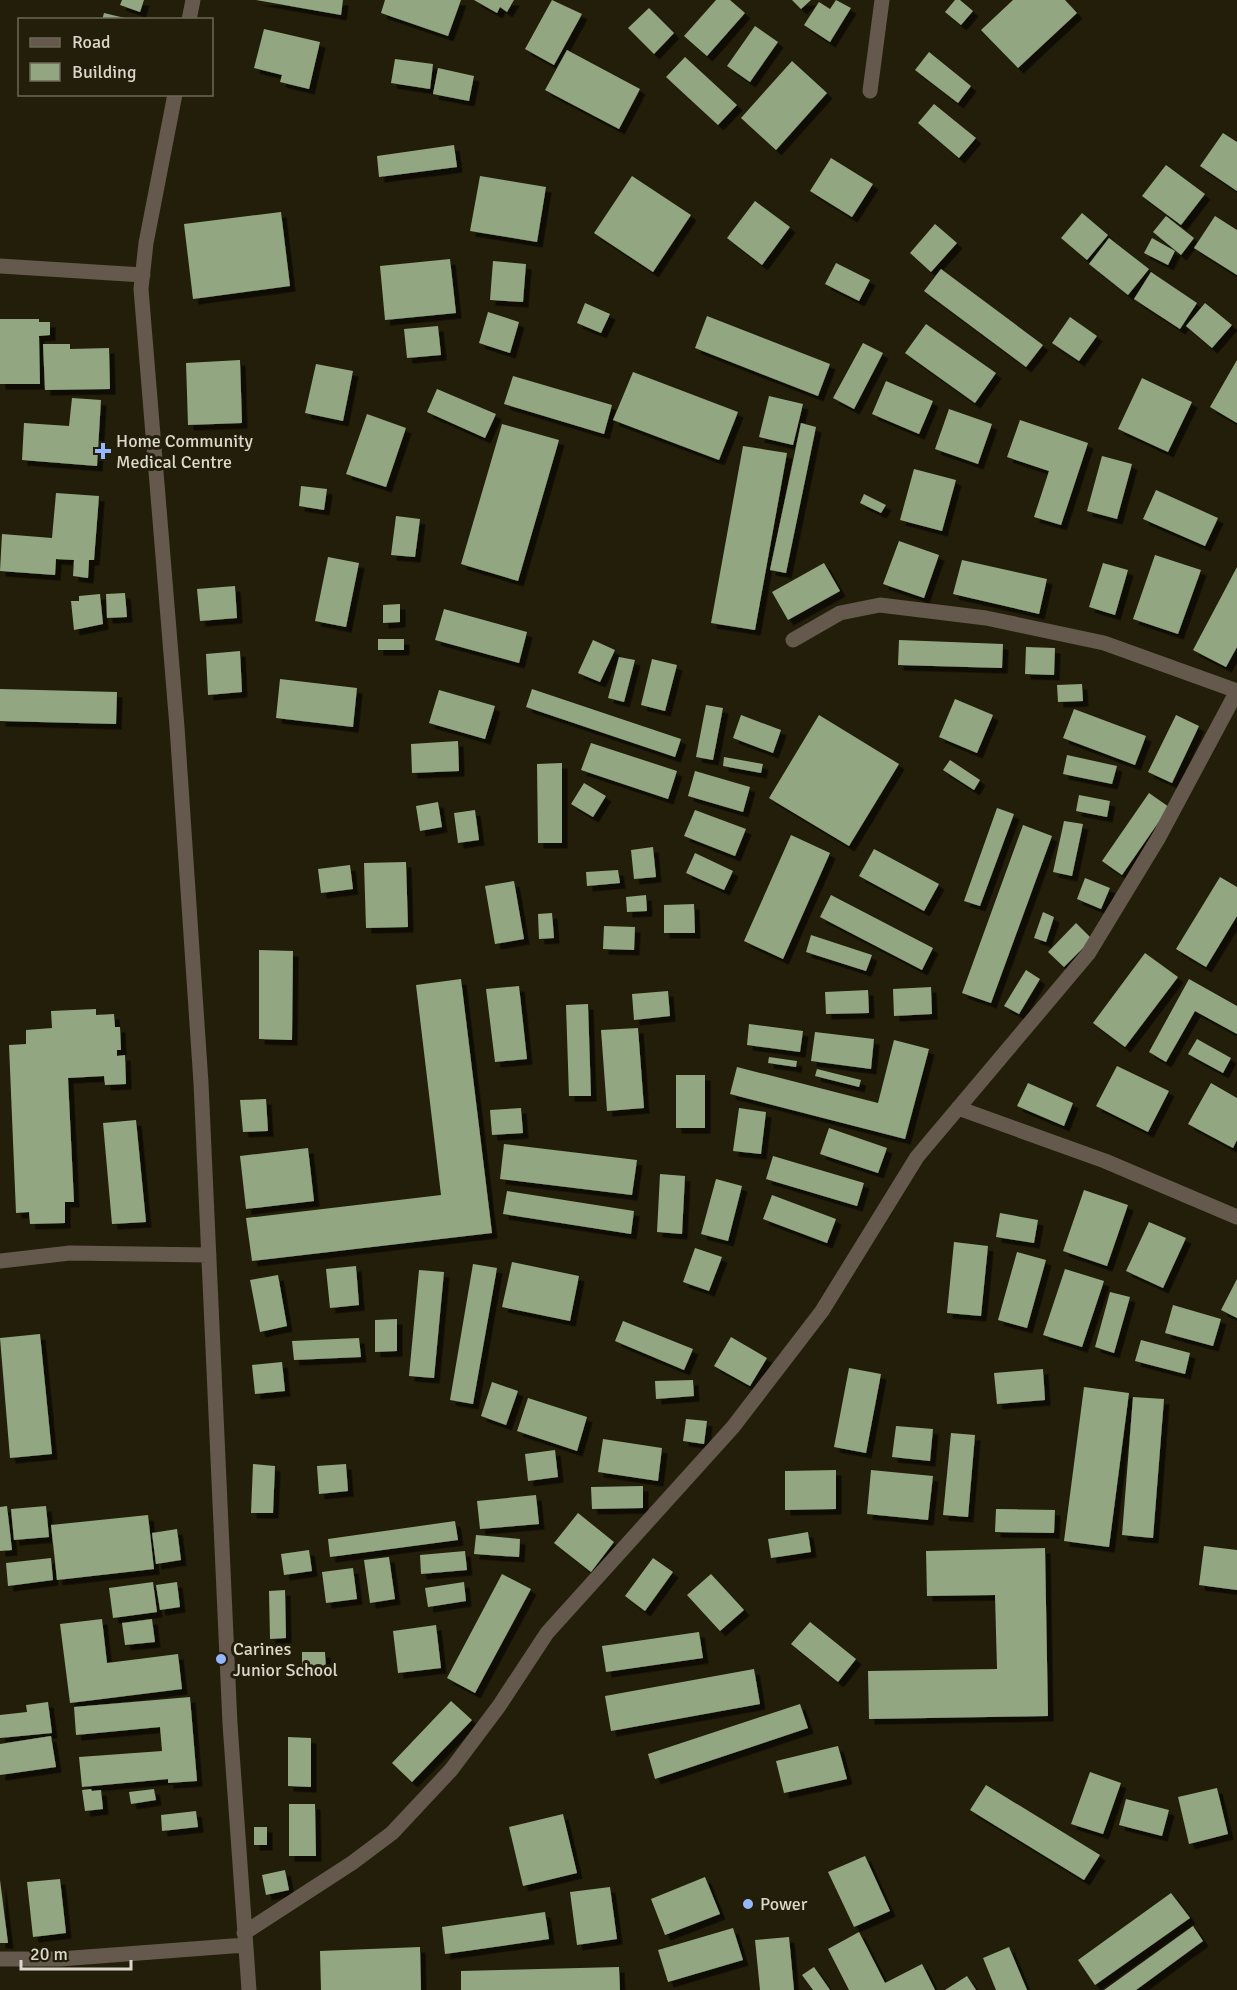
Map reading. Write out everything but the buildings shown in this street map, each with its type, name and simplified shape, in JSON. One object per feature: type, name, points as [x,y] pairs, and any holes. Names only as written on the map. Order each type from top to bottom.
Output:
[{"type":"street","points":[[190,18],[194,0]]},
{"type":"street","points":[[870,91],[882,0]]},
{"type":"street","points":[[175,96],[146,243],[141,289],[181,786],[201,1083],[230,1724],[249,1990]]},
{"type":"street","points":[[0,266],[143,276]]},
{"type":"street","points":[[0,1959],[60,1959],[245,1939],[392,1833],[451,1770],[499,1706],[547,1633],[733,1427],[808,1329],[864,1245],[917,1157],[1089,954],[1159,837],[1237,691],[1104,643],[986,618],[880,605],[840,613],[793,640]]},
{"type":"street","points":[[958,1108],[1105,1161],[1237,1217]]},
{"type":"street","points":[[0,1261],[70,1253],[209,1255]]},
{"type":"place","name":"Home Community Medical Centre","points":[[103,451]]},
{"type":"place","name":"Carines Junior School","points":[[221,1659]]},
{"type":"place","name":"Power","points":[[748,1904]]}]
